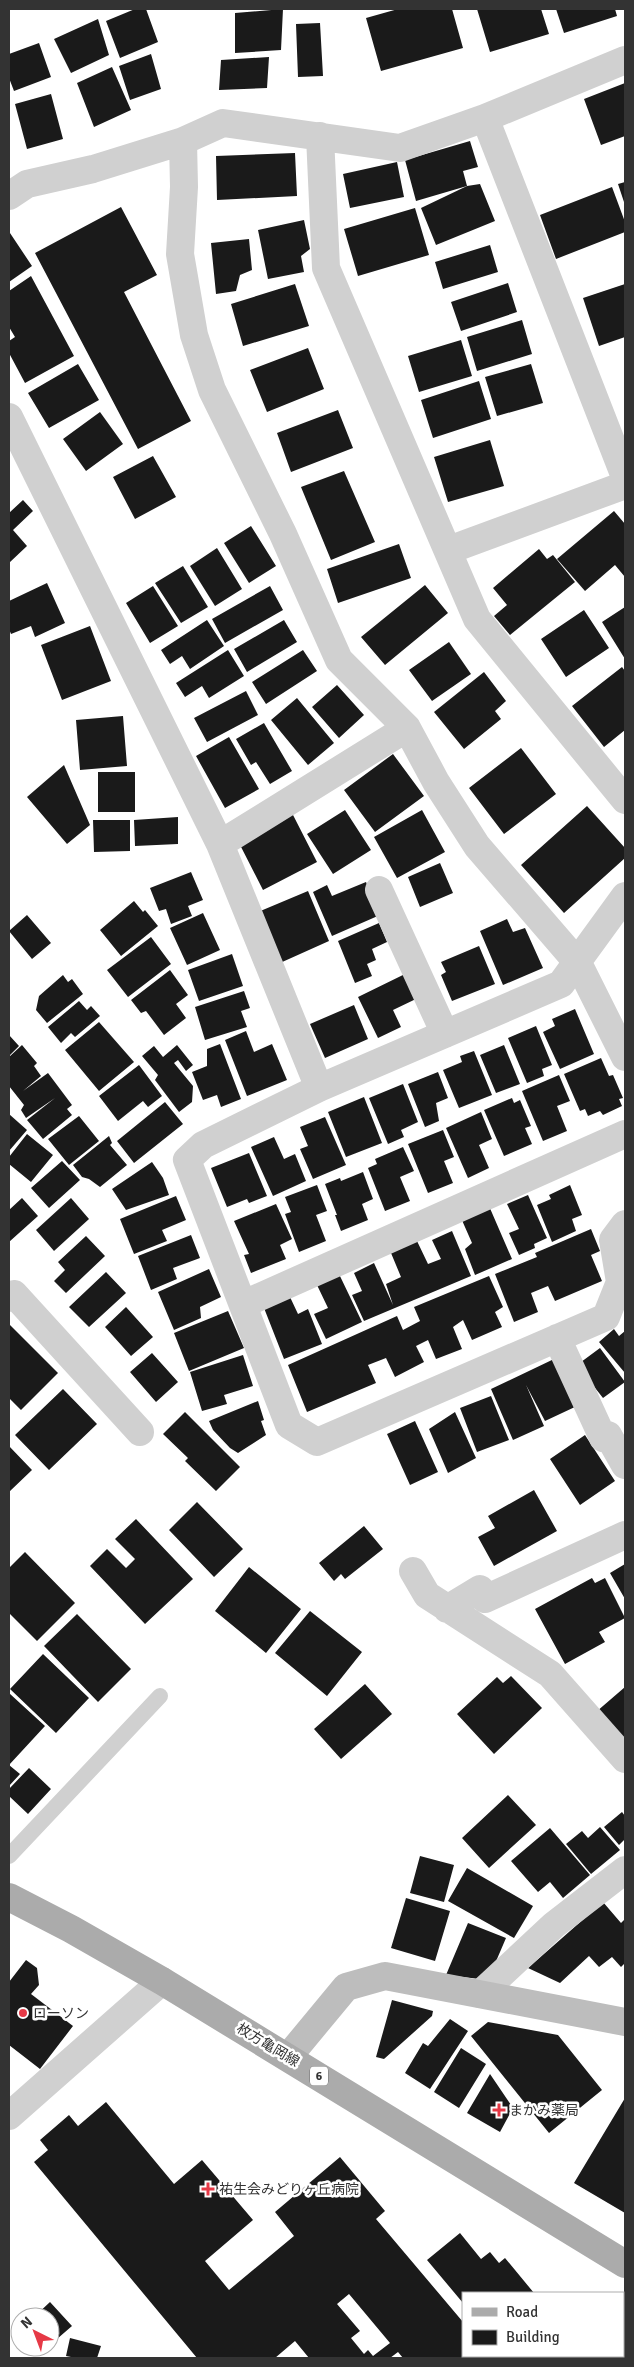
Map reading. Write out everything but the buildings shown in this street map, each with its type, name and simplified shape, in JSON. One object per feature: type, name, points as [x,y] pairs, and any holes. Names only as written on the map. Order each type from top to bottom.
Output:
[{"type":"main road","name":"枚方亀岡線","points":[[9,1897],[71,1929],[162,1981],[625,2264]]},
{"type":"street","points":[[9,196],[27,184],[93,169],[184,141],[223,123],[400,148],[485,118],[625,60]]},
{"type":"street","points":[[485,118],[625,477]]},
{"type":"street","points":[[320,136],[326,268],[478,619],[625,800]]},
{"type":"street","points":[[184,141],[180,254],[194,335],[212,390],[283,534],[339,660],[407,728],[436,782],[477,846],[578,963],[625,1057]]},
{"type":"street","points":[[9,417],[220,844],[318,1088]]},
{"type":"street","points":[[449,550],[625,484]]},
{"type":"street","points":[[220,844],[407,728]]},
{"type":"street","points":[[380,890],[445,1034]]},
{"type":"street","points":[[625,897],[561,984],[318,1088],[203,1145],[187,1160],[244,1304],[289,1426],[317,1442],[606,1317],[620,1282],[612,1240],[625,1224]]},
{"type":"street","points":[[244,1304],[625,1134]]},
{"type":"street","points":[[9,1298],[14,1294],[140,1432]]},
{"type":"street","points":[[557,1338],[603,1438],[608,1435],[625,1465]]},
{"type":"street","points":[[447,1609],[480,1589],[485,1599],[625,1535]]},
{"type":"street","points":[[413,1571],[427,1595],[550,1674],[625,1759]]},
{"type":"street","points":[[480,1994],[554,1925],[625,1870]]},
{"type":"street","points":[[288,2057],[346,1987],[364,1980],[385,1976],[625,2022]]},
{"type":"street","points":[[9,2116],[162,1981]]},
{"type":"lane","points":[[9,1856],[160,1696]]},
{"type":"place","name":"ローソン","points":[[23,2013]]},
{"type":"place","name":"まかみ薬局","points":[[499,2110]]},
{"type":"place","name":"祐生会みどりヶ丘病院","points":[[208,2189]]}]
